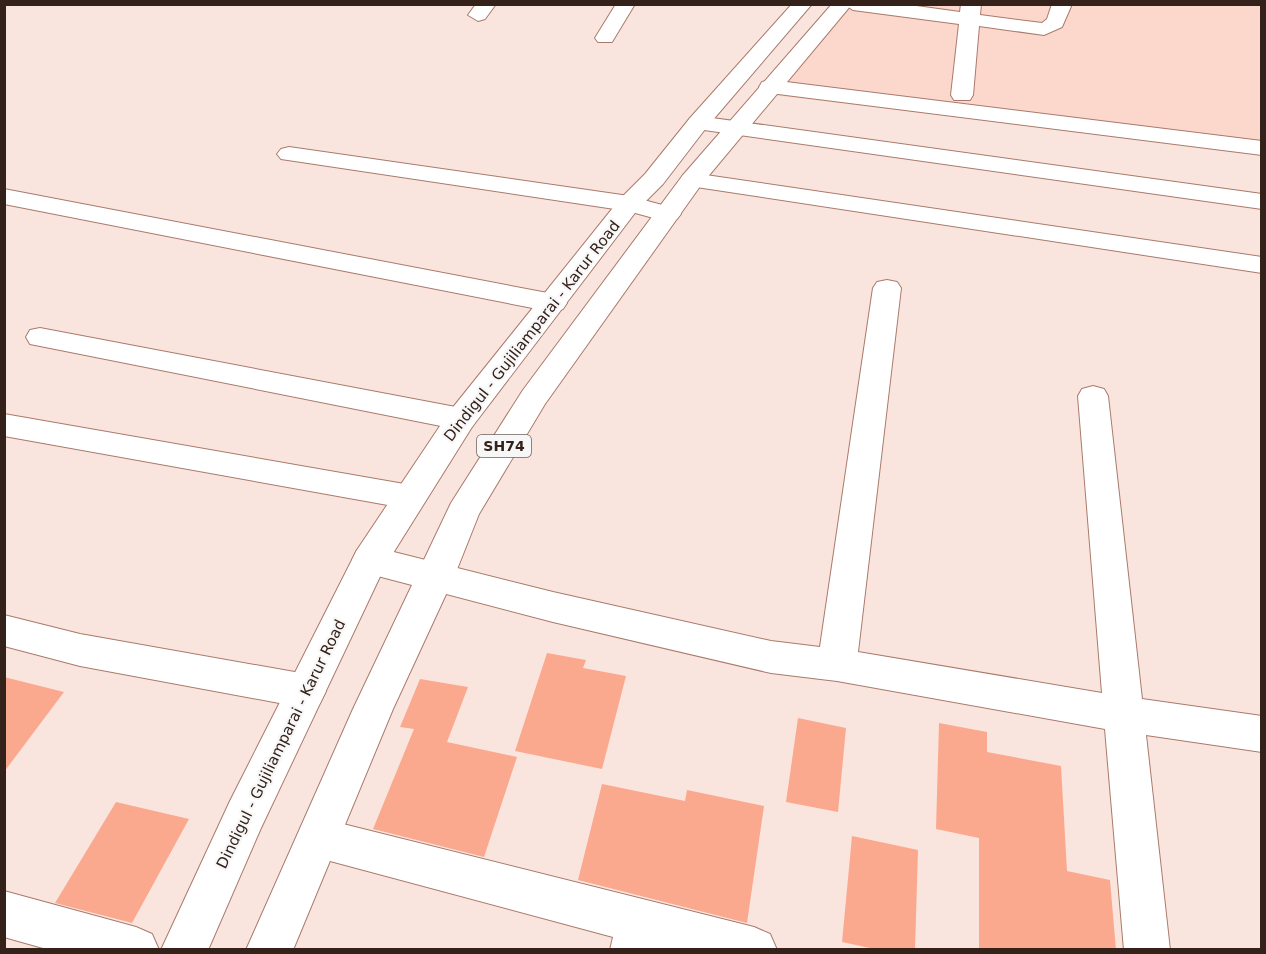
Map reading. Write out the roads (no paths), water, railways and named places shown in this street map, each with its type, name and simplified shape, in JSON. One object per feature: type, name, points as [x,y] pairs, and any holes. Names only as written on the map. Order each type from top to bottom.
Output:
[{"type":"street","points":[[605,38],[626,4]]},
{"type":"street","name":"Dindigul - Gujiliamparai - Karur Road","points":[[184,950],[245,814],[370,560],[461,419],[629,204],[654,179],[698,123],[803,4]]},
{"type":"street","name":"SH74","points":[[268,950],[319,839],[373,709],[436,577],[463,512],[534,397],[692,180],[843,4]]},
{"type":"street","points":[[853,4],[970,13],[1044,29],[1052,27],[1057,21],[1062,4]]},
{"type":"street","points":[[962,95],[970,13]]},
{"type":"street","points":[[770,87],[1262,148]]},
{"type":"street","points":[[698,123],[1262,202]]},
{"type":"street","points":[[289,154],[629,204],[668,214]]},
{"type":"street","points":[[692,180],[1262,265]]},
{"type":"street","points":[[4,196],[553,303]]},
{"type":"street","points":[[837,666],[887,288]]},
{"type":"street","points":[[40,336],[461,419]]},
{"type":"street","points":[[1093,396],[1122,714],[1147,950]]},
{"type":"street","points":[[4,425],[410,497]]},
{"type":"street","points":[[370,560],[553,608],[771,657],[1122,714],[1262,734]]},
{"type":"street","points":[[4,630],[80,650],[306,691]]},
{"type":"street","points":[[319,839],[636,935],[754,950]]},
{"type":"street","points":[[4,914],[136,950]]}]
